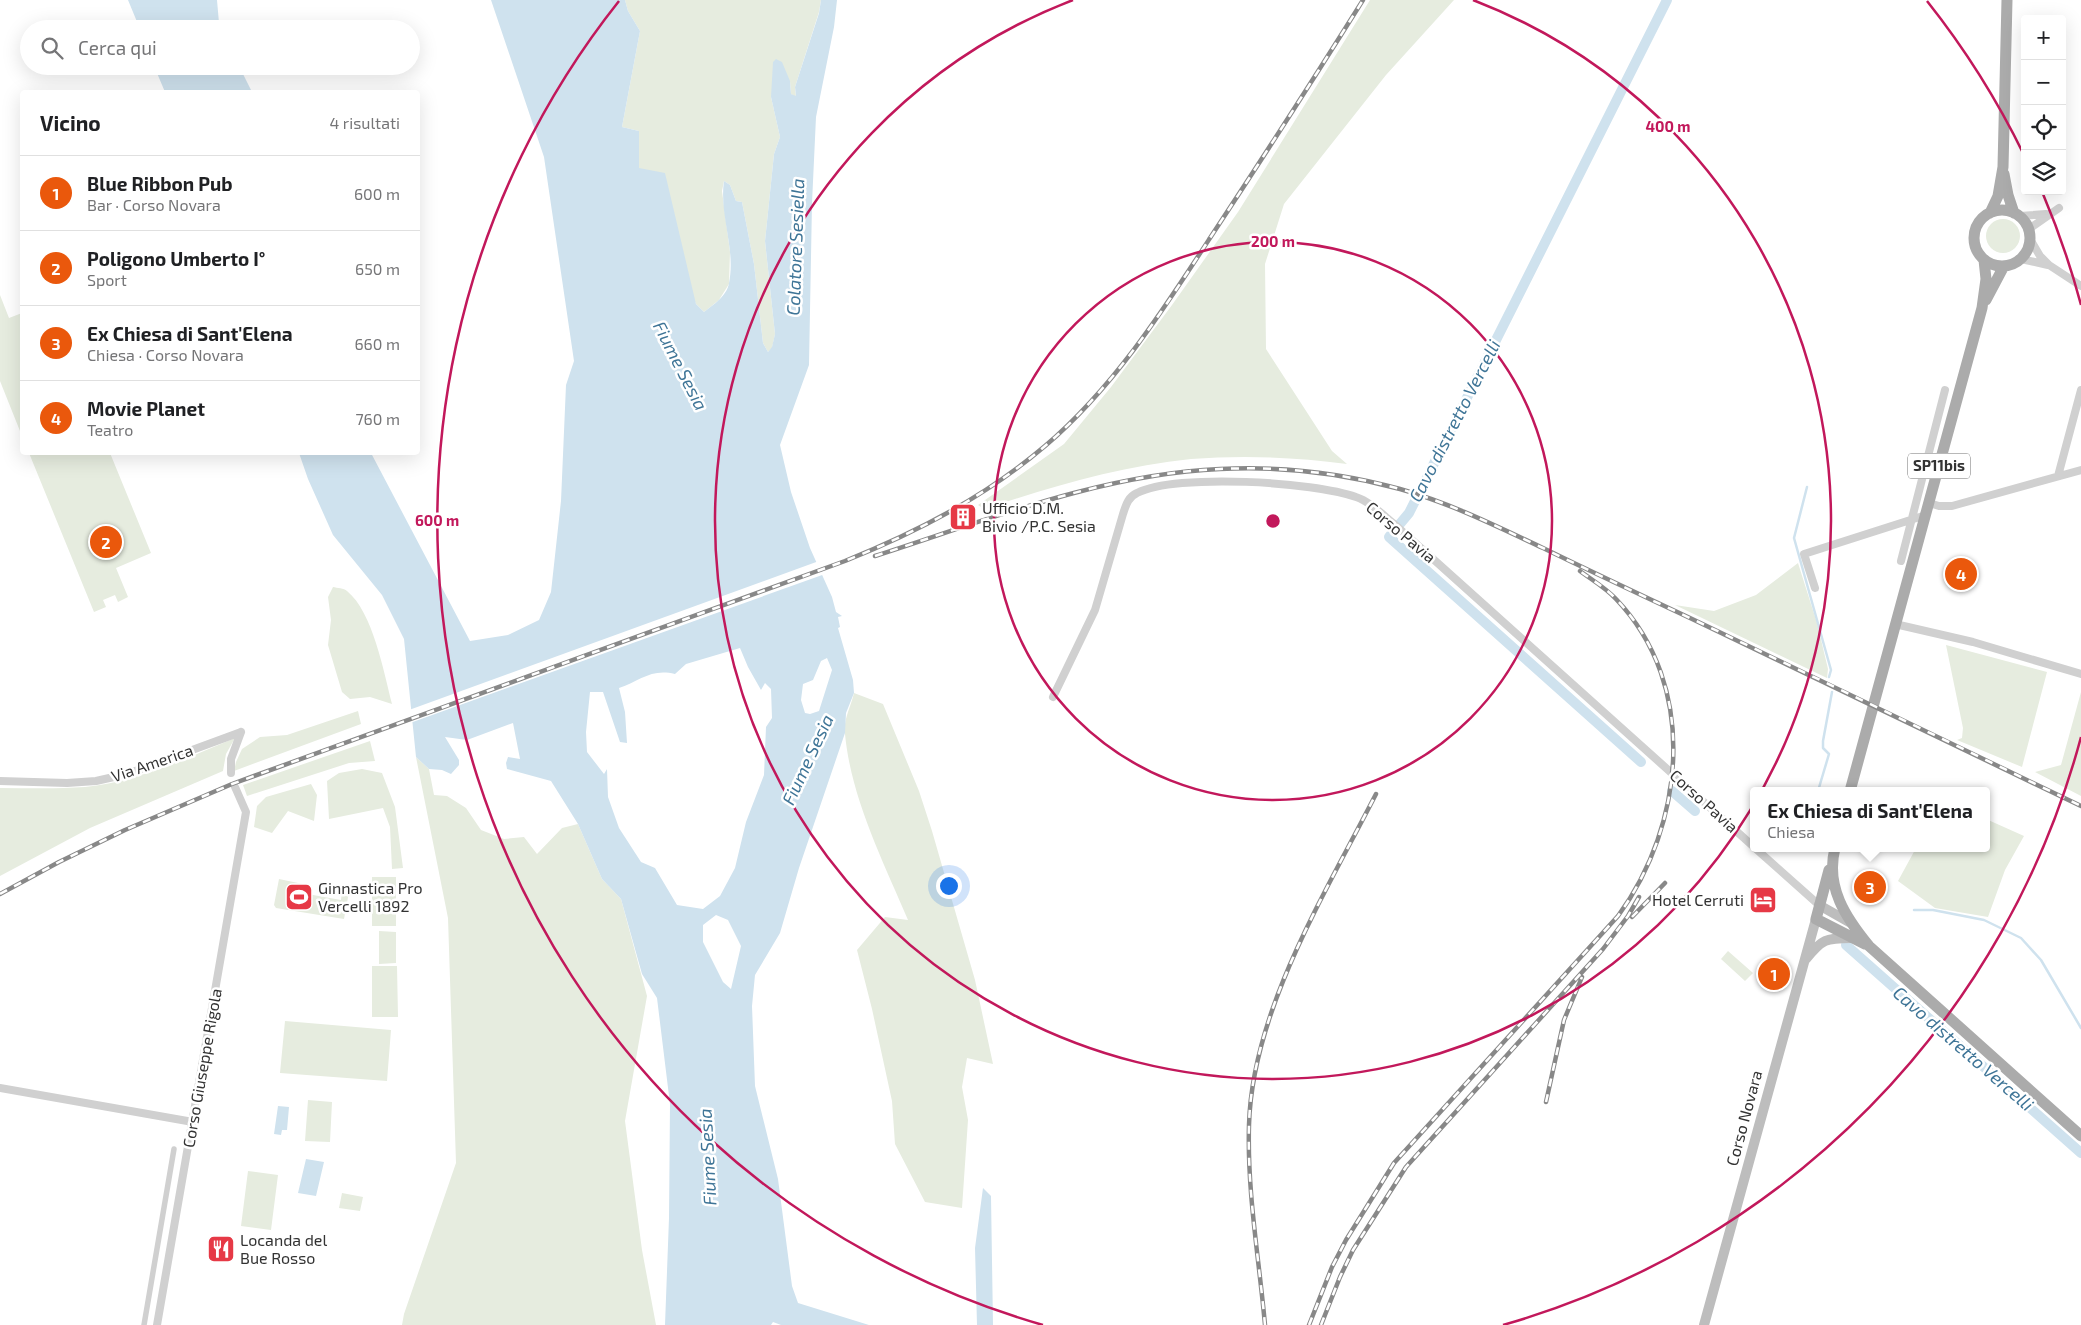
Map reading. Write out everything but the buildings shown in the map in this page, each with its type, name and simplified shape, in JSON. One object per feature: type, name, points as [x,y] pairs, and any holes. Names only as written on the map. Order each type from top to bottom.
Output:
[{"type":"main road","name":"SP11bis","points":[[1851,787],[1982,308],[1986,279],[1984,260],[1975,244],[1975,235],[1977,226],[1990,213],[1998,196],[2003,167],[2007,0]]},
{"type":"main road","name":"SP11bis","points":[[2003,167],[2008,195],[2017,215],[2030,234]]},
{"type":"main road","points":[[1990,213],[1998,211],[2017,215]]},
{"type":"main road","points":[[1984,260],[1997,266],[2013,264],[2026,254],[2030,234]]},
{"type":"main road","name":"SP11bis","points":[[1982,308],[2004,266]]},
{"type":"main road","points":[[1834,853],[1816,919],[1869,946]]},
{"type":"main road","points":[[1834,853],[1833,886],[1838,901],[1850,922],[1869,946],[2081,1136]]},
{"type":"main road","points":[[1819,905],[1850,922]]},
{"type":"main road","name":"Corso Novara","points":[[1704,1325],[1816,919]]},
{"type":"main road","points":[[1804,962],[1818,944],[1829,938],[1852,938]]},
{"type":"street","points":[[2059,208],[2048,214],[2030,234],[2040,256],[2049,266],[2081,286]]},
{"type":"street","points":[[2017,215],[2048,214]]},
{"type":"street","points":[[2021,259],[2049,266]]},
{"type":"street","points":[[1901,561],[1945,390]]},
{"type":"street","points":[[2058,476],[2081,390]]},
{"type":"street","points":[[1929,503],[1939,506],[1952,506],[2081,470]]},
{"type":"street","name":"Corso Pavia","points":[[1053,697],[1095,610],[1129,498],[1137,493],[1170,483],[1197,482],[1298,486],[1336,491],[1358,497],[1393,523],[1750,843]]},
{"type":"street","points":[[1815,588],[1804,554],[1926,515]]},
{"type":"street","points":[[1895,624],[1974,642],[2081,674]]},
{"type":"street","name":"Via America","points":[[0,781],[67,783],[96,781],[127,774],[241,732],[231,759],[231,773]]},
{"type":"street","name":"Corso Giuseppe Rigola","points":[[157,1325],[246,812],[235,787]]},
{"type":"street","name":"Corso Pavia","points":[[1761,852],[1819,905]]},
{"type":"street","points":[[0,1088],[193,1122]]},
{"type":"street","points":[[144,1325],[174,1149]]},
{"type":"shaded area","points":[[625,0],[821,0],[819,12],[795,87],[796,97],[791,94],[790,81],[771,97],[780,137],[774,154],[765,241],[775,334],[772,348],[768,352],[763,343],[754,264],[742,202],[736,201],[730,185],[724,181],[722,191],[730,252],[729,284],[719,300],[704,312],[696,304],[639,168],[639,131],[622,127],[640,31],[628,11]]},
{"type":"shaded area","points":[[1370,0],[1454,0],[1386,75],[1284,204],[1265,264],[1266,349],[1332,451],[1347,464],[1269,457],[1230,457],[1164,462],[1060,485],[984,509],[978,505],[1064,444],[1111,387],[1238,212]]},
{"type":"shaded area","points":[[2003,219],[2015,224],[2020,236],[2015,248],[2003,253],[1991,248],[1986,236],[1991,224]]},
{"type":"shaded area","points":[[0,295],[9,318],[20,314],[20,431],[0,381]]},
{"type":"shaded area","points":[[30,455],[111,455],[151,553],[116,568],[128,597],[118,602],[115,595],[103,600],[106,607],[94,612]]},
{"type":"shaded area","points":[[1798,563],[1817,623],[1828,669],[1827,678],[1675,605],[1714,611],[1756,595]]},
{"type":"shaded area","points":[[333,587],[347,591],[364,613],[381,660],[392,704],[370,697],[350,699],[342,692],[328,645],[331,620],[328,597]]},
{"type":"shaded area","points":[[1946,645],[2047,672],[2022,767],[1957,740],[1962,738],[1963,728]]},
{"type":"shaded area","points":[[2081,692],[2081,796],[2035,772],[2061,765]]},
{"type":"shaded area","points":[[854,693],[883,704],[919,791],[975,980],[993,1064],[967,1058],[962,1087],[968,1120],[962,1208],[925,1202],[895,1144],[892,1101],[857,950],[885,917],[908,920],[869,829],[848,758],[845,734],[846,718]]},
{"type":"shaded area","points":[[358,711],[361,724],[234,771],[242,749],[260,737],[287,735]]},
{"type":"shaded area","points":[[235,738],[226,754],[223,771],[90,828],[0,876],[0,788],[85,787],[124,780],[162,768]]},
{"type":"shaded area","points":[[370,741],[375,761],[349,763],[247,796],[243,785]]},
{"type":"shaded area","points":[[416,757],[429,769],[434,795],[447,796],[466,808],[481,830],[504,839],[524,837],[537,854],[562,828],[578,824],[602,879],[621,899],[647,996],[625,1121],[642,1250],[656,1325],[402,1325],[404,1314],[456,1163],[448,918]]},
{"type":"shaded area","points":[[362,769],[382,773],[395,807],[403,868],[392,869],[390,827],[383,808],[329,819],[327,781],[339,773]]},
{"type":"shaded area","points":[[311,784],[317,795],[314,821],[288,811],[272,833],[254,827],[257,806],[266,797]]},
{"type":"shaded area","points":[[1990,821],[2024,836],[2005,870],[1988,917],[1935,908],[1898,881],[1914,852],[1990,852]]},
{"type":"shaded area","points":[[372,877],[396,877],[396,926],[372,926]]},
{"type":"shaded area","name":"Ginnastica Pro Vercelli 1892","points":[[279,879],[303,884],[302,893],[341,900],[342,890],[349,892],[344,919],[276,908],[274,905]]},
{"type":"shaded area","points":[[379,931],[396,932],[396,963],[379,964]]},
{"type":"shaded area","points":[[1728,951],[1753,973],[1745,981],[1721,959]]},
{"type":"shaded area","points":[[372,966],[397,966],[398,1017],[372,1017]]},
{"type":"shaded area","points":[[285,1021],[391,1030],[387,1081],[280,1073]]},
{"type":"shaded area","points":[[308,1100],[332,1102],[330,1142],[305,1141]]},
{"type":"shaded area","points":[[248,1171],[278,1175],[271,1230],[241,1226]]},
{"type":"shaded area","points":[[342,1193],[363,1197],[360,1211],[339,1208]]},
{"type":"water","points":[[128,0],[217,0],[219,20],[136,20]]},
{"type":"water","points":[[491,0],[625,0],[628,11],[640,31],[622,127],[639,131],[639,168],[665,173],[696,304],[704,312],[726,292],[731,270],[723,194],[724,181],[730,185],[736,201],[742,202],[754,264],[763,343],[768,352],[772,347],[775,334],[765,241],[774,154],[780,137],[771,97],[773,62],[776,59],[782,62],[790,81],[791,94],[796,96],[795,87],[819,13],[821,0],[837,0],[834,27],[816,117],[812,203],[809,365],[780,445],[791,492],[810,548],[832,597],[836,612],[842,616],[838,617],[840,627],[838,628],[853,680],[854,693],[846,713],[845,733],[799,868],[780,933],[755,975],[752,1006],[755,1086],[778,1179],[792,1286],[798,1303],[869,1325],[781,1325],[773,1322],[771,1325],[665,1325],[669,1218],[670,1104],[657,998],[642,974],[621,899],[602,879],[578,824],[551,781],[507,769],[508,757],[520,759],[513,723],[467,740],[445,737],[459,760],[459,765],[451,774],[442,770],[429,769],[416,757],[404,639],[382,595],[333,535],[308,479],[300,455],[372,455],[470,641],[508,635],[539,620],[551,592],[561,501],[566,385],[574,361],[544,157]],"holes":[[[740,648],[761,690],[765,683],[771,689],[772,718],[766,727],[764,775],[746,822],[735,868],[720,896],[703,909],[677,905],[655,868],[641,862],[619,828],[608,797],[607,769],[604,774],[587,752],[586,732],[590,692],[603,692],[620,742],[627,743],[625,712],[619,688],[652,674],[675,674],[686,664]],[[827,658],[832,670],[819,711],[810,714],[805,713],[801,700],[803,684],[813,680],[821,661]],[[716,915],[728,920],[741,946],[731,989],[723,982],[703,942],[703,925]]]},
{"type":"water","points":[[158,75],[244,75],[251,90],[164,90]]},
{"type":"water","points":[[278,1106],[289,1107],[287,1130],[282,1130],[281,1135],[274,1134]]},
{"type":"water","points":[[306,1159],[324,1162],[316,1196],[298,1193]]},
{"type":"water","points":[[983,1188],[991,1196],[993,1325],[977,1325],[975,1248]]},
{"type":"pier","points":[[819,561],[825,574],[410,723],[409,710]]},
{"type":"waterway","name":"Cavo distretto Vercelli","points":[[1641,762],[1389,537],[1409,513],[1667,0]]},
{"type":"waterway","points":[[1807,487],[1794,538],[1831,670],[1829,677]]},
{"type":"waterway","points":[[1819,787],[1829,754],[1823,748],[1823,741],[1832,692]]},
{"type":"waterway","name":"Cavo distretto Vercelli","points":[[1672,791],[1695,811]]},
{"type":"waterway","points":[[1914,910],[1933,910],[1984,920],[2021,938],[2041,960],[2081,1028]]},
{"type":"waterway","name":"Cavo distretto Vercelli","points":[[1846,945],[2081,1153]]},
{"type":"railway","points":[[0,894],[59,862],[125,830],[232,784],[872,550],[950,512],[999,481],[1045,446],[1070,423],[1093,399],[1135,348],[1192,266],[1363,0]]},
{"type":"railway","points":[[875,556],[1045,501],[1089,489],[1176,473],[1243,468],[1288,470],[1378,483],[1419,495],[1490,523],[2081,806]]},
{"type":"railway","points":[[1309,1325],[1332,1267],[1346,1240],[1394,1163],[1618,916],[1641,880],[1658,840],[1669,798],[1673,756],[1671,713],[1661,672],[1643,634],[1616,599],[1580,571]]},
{"type":"railway","points":[[1265,1325],[1250,1175],[1249,1125],[1253,1082],[1263,1039],[1294,954],[1376,794]]},
{"type":"railway","points":[[1632,917],[1665,883]]},
{"type":"railway","points":[[1321,1325],[1353,1250],[1406,1167],[1603,949],[1628,916],[1639,897]]},
{"type":"railway","points":[[1546,1102],[1564,1020],[1582,977]]},
{"type":"place","name":"Ufficio D.M. Bivio /P.C. Sesia","points":[[963,517]]},
{"type":"place","name":"Poligono Umberto I°","points":[[106,542]]},
{"type":"place","name":"Movie Planet","points":[[1961,574]]},
{"type":"place","name":"Ex Chiesa di Sant'Elena","points":[[1870,887]]},
{"type":"place","name":"Ginnastica Pro Vercelli 1892","points":[[299,897]]},
{"type":"place","name":"Hotel Cerruti","points":[[1763,900]]},
{"type":"place","name":"Blue Ribbon Pub","points":[[1774,974]]},
{"type":"place","name":"Locanda del Bue Rosso","points":[[221,1249]]},
{"type":"water label","name":"Colatore Sesiella","points":[[796,247]]},
{"type":"water label","name":"Fiume Sesia","points":[[680,366]]},
{"type":"water label","name":"Fiume Sesia","points":[[808,760]]},
{"type":"water label","name":"Fiume Sesia","points":[[708,1157]]}]
